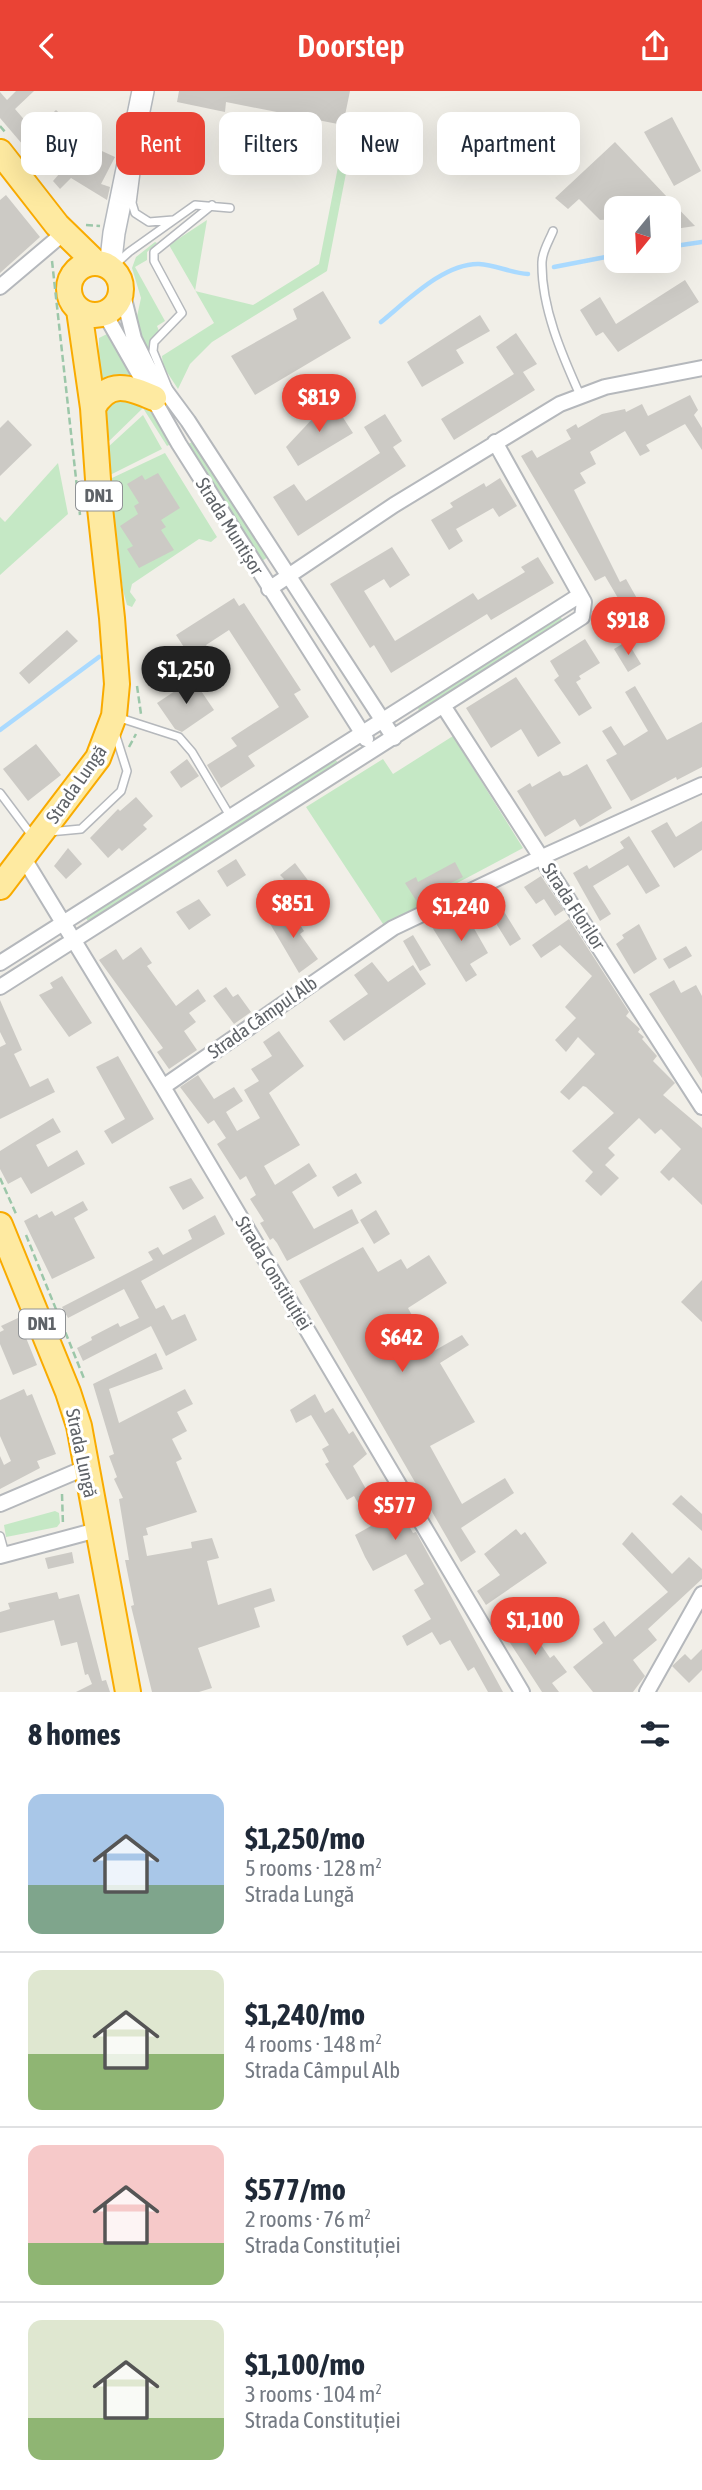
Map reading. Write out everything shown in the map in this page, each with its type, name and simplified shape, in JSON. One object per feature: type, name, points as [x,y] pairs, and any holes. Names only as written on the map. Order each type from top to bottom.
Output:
[{"type":"highway","name":"DN1","points":[[4,144],[46,211],[108,270]]},
{"type":"highway","name":"DN1","points":[[46,211],[69,283],[70,298],[95,313]]},
{"type":"highway","points":[[69,283],[79,268],[108,270],[116,305],[95,313]]},
{"type":"highway","name":"Strada Lungă","points":[[0,887],[98,758],[113,721],[116,666],[89,374],[95,313]]},
{"type":"highway","points":[[93,408],[98,398],[112,387],[130,388],[162,398]]},
{"type":"highway","name":"Strada Lungă","points":[[0,1224],[68,1392],[87,1467],[128,1692]]},
{"type":"main road","points":[[139,112],[143,91]]},
{"type":"main road","points":[[108,270],[126,175]]},
{"type":"street","points":[[0,288],[55,240]]},
{"type":"street","name":"Strada Muntișor","points":[[108,270],[179,445],[374,751]]},
{"type":"street","name":"Strada Muntișor","points":[[95,313],[162,398],[188,421],[394,738]]},
{"type":"street","name":"Strada Muntișor","points":[[288,576],[495,442],[580,395],[701,369]]},
{"type":"street","points":[[0,987],[578,621],[585,610],[580,595],[495,442]]},
{"type":"street","points":[[269,589],[288,576]]},
{"type":"street","points":[[0,963],[580,595]]},
{"type":"street","name":"Strada Florilor","points":[[444,707],[702,1107]]},
{"type":"street","name":"Strada Câmpul Alb","points":[[163,1087],[393,928],[702,785]]},
{"type":"street","name":"Strada Constituției","points":[[33,843],[63,922],[522,1692]]},
{"type":"street","points":[[0,1504],[87,1467]]},
{"type":"street","points":[[2,1555],[97,1530]]},
{"type":"street","points":[[647,1692],[702,1594]]},
{"type":"lane","points":[[136,175],[132,203],[135,213],[149,222],[174,220]]},
{"type":"lane","points":[[108,270],[195,205],[230,208]]},
{"type":"lane","points":[[162,398],[168,382],[153,351],[159,335],[181,317],[182,308],[154,261],[153,252],[212,205]]},
{"type":"lane","points":[[553,231],[542,261],[545,286],[553,324],[580,395]]},
{"type":"lane","points":[[0,793],[33,843],[81,829],[121,791],[127,771],[113,721],[179,737],[192,752],[230,817]]},
{"type":"lane","points":[[0,1536],[2,1555]]},
{"type":"path","points":[[0,126],[4,144]]},
{"type":"path","points":[[78,221],[115,227]]},
{"type":"path","points":[[55,240],[79,513],[83,519]]},
{"type":"path","points":[[62,1477],[65,1538]]},
{"type":"green space","points":[[336,175],[346,175],[327,271],[212,342],[190,364],[178,389],[163,366],[162,356],[214,323],[196,291],[253,305],[319,264]]},
{"type":"green space","points":[[207,220],[195,290],[169,245]]},
{"type":"green space","points":[[157,243],[147,252],[147,260],[135,267],[165,321],[157,326],[159,331],[150,341],[150,353],[155,365],[147,359],[136,321],[141,298],[132,268],[136,257]]},
{"type":"green space","points":[[107,334],[143,388],[98,392],[99,338]]},
{"type":"green space","points":[[108,396],[146,405],[171,444],[167,446],[143,408],[102,448],[102,412]]},
{"type":"green space","points":[[143,415],[162,449],[108,476],[107,448]]},
{"type":"green space","points":[[194,441],[268,557],[262,561],[188,444]]},
{"type":"green space","points":[[165,453],[217,537],[211,542],[199,539],[132,584],[130,592],[136,600],[132,607],[127,605],[123,590],[109,484],[112,478]]},
{"type":"green space","points":[[58,463],[68,514],[0,575],[0,517],[5,522]]},
{"type":"green space","points":[[560,616],[564,623],[419,713],[418,706]]},
{"type":"green space","points":[[453,736],[523,848],[427,899],[430,904],[385,927],[306,807],[383,759],[393,774]]},
{"type":"green space","points":[[334,758],[339,764],[88,921],[85,917]]},
{"type":"green space","points":[[55,1511],[59,1513],[60,1523],[57,1527],[6,1537],[4,1525]]},
{"type":"building","points":[[16,91],[34,91],[15,109],[21,116],[21,143],[0,118],[0,92],[7,100]]},
{"type":"building","points":[[179,91],[350,91],[346,112],[336,112],[336,124],[322,121],[322,112],[277,112],[226,102],[225,112],[177,102]]},
{"type":"building","points":[[672,117],[701,171],[674,186],[644,132]]},
{"type":"building","points":[[615,142],[666,196],[604,196],[604,220],[600,220],[579,199],[568,209],[555,198]]},
{"type":"building","points":[[102,151],[115,157],[101,184],[110,187],[107,200],[71,178],[60,189],[53,181],[58,175],[102,175]]},
{"type":"building","points":[[6,195],[40,237],[0,273],[0,200]]},
{"type":"building","points":[[681,211],[695,226],[681,228]]},
{"type":"building","points":[[685,280],[699,302],[618,352],[603,332],[596,336],[580,310],[600,297],[616,324]]},
{"type":"building","points":[[323,291],[351,338],[255,395],[231,356],[297,319],[293,309]]},
{"type":"building","points":[[480,315],[490,331],[456,350],[464,363],[422,387],[407,362]]},
{"type":"building","points":[[516,333],[537,364],[523,372],[535,390],[454,440],[441,419],[514,374],[496,347]]},
{"type":"building","points":[[690,395],[698,410],[694,415],[702,428],[702,450],[685,424],[646,445],[650,451],[640,456],[625,431],[590,452],[596,464],[580,473],[586,483],[574,490],[620,582],[626,579],[639,602],[625,610],[605,576],[595,581],[521,456],[532,450],[537,458],[571,439],[566,430],[576,424],[578,428],[602,414],[625,409],[626,412],[642,404],[648,416]]},
{"type":"building","points":[[331,399],[353,433],[298,466],[286,447]]},
{"type":"building","points":[[385,414],[402,441],[393,447],[406,466],[298,536],[273,497],[294,484],[306,501],[380,453],[364,427]]},
{"type":"building","points":[[8,420],[32,445],[0,476],[0,428]]},
{"type":"building","points":[[158,473],[180,508],[161,520],[166,527],[161,530],[174,550],[139,568],[127,549],[133,546],[120,526],[138,514],[134,506],[139,503],[127,484],[142,475],[145,480]]},
{"type":"building","points":[[500,478],[517,506],[499,517],[493,508],[456,529],[463,541],[449,550],[431,520],[453,507],[450,503],[484,483],[486,487]]},
{"type":"building","points":[[392,547],[410,575],[390,588],[384,579],[364,591],[395,641],[473,593],[478,600],[525,572],[521,567],[538,557],[554,583],[491,620],[487,614],[391,673],[374,645],[370,648],[330,584]]},
{"type":"building","points":[[234,598],[239,606],[244,603],[301,690],[294,694],[309,717],[248,756],[255,766],[221,788],[207,765],[237,746],[231,738],[279,707],[229,630],[206,645],[211,653],[195,664],[176,635]]},
{"type":"building","points":[[67,630],[78,641],[29,684],[19,673]]},
{"type":"building","points":[[585,639],[600,663],[579,676],[581,679],[576,682],[592,708],[579,716],[554,680],[559,676],[550,661]]},
{"type":"building","points":[[627,641],[641,664],[628,672],[614,649]]},
{"type":"building","points":[[516,677],[561,743],[538,757],[521,729],[491,748],[466,708]]},
{"type":"building","points":[[193,679],[214,710],[182,732],[175,729],[157,703]]},
{"type":"building","points":[[635,686],[667,740],[702,722],[702,767],[677,780],[676,777],[631,801],[606,760],[617,754],[602,731],[611,726],[624,746],[648,731],[625,692]]},
{"type":"building","points":[[36,744],[61,775],[28,801],[3,769]]},
{"type":"building","points":[[187,759],[199,776],[181,788],[170,772]]},
{"type":"building","points":[[587,764],[612,808],[580,827],[575,819],[545,837],[517,791],[530,783],[532,787],[560,771],[563,776],[568,775]]},
{"type":"building","points":[[136,797],[153,816],[143,825],[147,829],[122,851],[119,848],[108,858],[90,838],[118,809],[120,811]]},
{"type":"building","points":[[702,821],[702,850],[674,868],[651,831],[667,822],[676,837]]},
{"type":"building","points":[[629,836],[660,886],[646,894],[628,865],[593,886],[611,914],[600,921],[573,873],[587,865],[589,869],[624,848],[620,842]]},
{"type":"building","points":[[68,848],[82,864],[66,879],[54,866]]},
{"type":"building","points":[[236,859],[246,875],[227,887],[217,871]]},
{"type":"building","points":[[455,862],[463,877],[437,890],[438,893],[419,905],[405,883],[416,877],[418,882]]},
{"type":"building","points":[[295,863],[310,883],[289,900],[277,885],[284,879],[280,875]]},
{"type":"building","points":[[541,876],[564,910],[555,916],[544,899],[536,904],[524,887]]},
{"type":"building","points":[[495,897],[521,939],[510,946],[484,904]]},
{"type":"building","points":[[199,899],[211,915],[189,930],[176,912]]},
{"type":"building","points":[[290,909],[304,931],[300,934],[318,959],[299,973],[269,922]]},
{"type":"building","points":[[463,909],[488,953],[470,964],[477,975],[466,982],[432,927]]},
{"type":"building","points":[[569,919],[629,1012],[626,1016],[640,1029],[638,1032],[644,1037],[642,1039],[657,1056],[653,1061],[675,1083],[663,1095],[702,1128],[702,1205],[673,1177],[669,1181],[660,1172],[681,1149],[661,1129],[655,1134],[639,1118],[608,1148],[615,1155],[605,1165],[619,1178],[601,1196],[585,1181],[593,1172],[572,1151],[614,1113],[586,1087],[583,1086],[569,1100],[560,1092],[595,1054],[578,1037],[566,1052],[555,1040],[576,1018],[565,1007],[592,976],[560,945],[541,958],[532,945]]},
{"type":"building","points":[[639,924],[657,959],[634,974],[616,944],[624,938],[622,935]]},
{"type":"building","points":[[413,935],[431,965],[420,971],[403,941]]},
{"type":"building","points":[[686,946],[692,956],[669,969],[663,959]]},
{"type":"building","points":[[141,947],[152,963],[147,966],[176,1006],[198,989],[206,1001],[189,1013],[196,1022],[184,1031],[197,1050],[169,1069],[157,1052],[163,1048],[99,960],[116,949],[123,960]]},
{"type":"building","points":[[372,962],[388,982],[413,965],[426,984],[344,1041],[329,1021],[368,994],[354,975]]},
{"type":"building","points":[[62,976],[92,1023],[69,1037],[39,995],[53,988],[50,983]]},
{"type":"building","points":[[674,980],[681,993],[696,985],[702,996],[702,1078],[649,994]]},
{"type":"building","points":[[226,987],[233,997],[238,994],[251,1012],[234,1024],[213,996]]},
{"type":"building","points":[[0,1000],[22,1050],[14,1054],[30,1087],[48,1078],[55,1092],[0,1119],[0,1047],[6,1044],[0,1032]]},
{"type":"building","points":[[279,1031],[304,1066],[269,1093],[300,1145],[264,1166],[275,1185],[309,1163],[317,1176],[292,1192],[314,1229],[352,1209],[359,1223],[287,1261],[277,1243],[273,1238],[270,1240],[260,1223],[264,1221],[250,1199],[256,1195],[246,1176],[240,1180],[217,1144],[226,1138],[214,1120],[208,1124],[180,1087],[198,1075],[214,1099],[234,1087],[243,1101],[226,1112],[237,1131],[260,1118],[244,1090],[259,1081],[251,1069],[272,1056],[263,1042]]},
{"type":"building","points":[[118,1056],[154,1119],[112,1144],[104,1131],[125,1119],[96,1067]]},
{"type":"building","points":[[53,1118],[61,1132],[36,1145],[48,1167],[77,1150],[85,1164],[31,1194],[21,1177],[8,1184],[0,1169],[0,1151]]},
{"type":"building","points":[[356,1173],[362,1183],[338,1197],[332,1187]]},
{"type":"building","points":[[191,1178],[204,1198],[183,1210],[169,1187]]},
{"type":"building","points":[[83,1201],[88,1210],[74,1218],[95,1258],[52,1279],[24,1221],[37,1214],[39,1218],[52,1211],[55,1216]]},
{"type":"building","points":[[376,1210],[390,1234],[374,1244],[360,1220]]},
{"type":"building","points":[[215,1215],[225,1234],[141,1281],[156,1309],[164,1305],[172,1320],[185,1314],[197,1340],[166,1356],[151,1326],[83,1361],[77,1348],[92,1340],[91,1337],[118,1323],[120,1327],[139,1318],[124,1289],[68,1318],[62,1307],[153,1260],[148,1252],[158,1247],[163,1255],[192,1239],[188,1230]]},
{"type":"building","points":[[363,1247],[378,1272],[401,1259],[407,1269],[429,1255],[447,1283],[408,1308],[432,1352],[462,1335],[469,1345],[440,1363],[475,1422],[430,1446],[462,1504],[505,1478],[514,1493],[461,1528],[476,1552],[461,1562],[299,1281]]},
{"type":"building","points":[[702,1280],[702,1322],[681,1302]]},
{"type":"building","points":[[18,1318],[37,1365],[13,1375],[0,1344],[0,1332],[4,1330],[1,1326]]},
{"type":"building","points":[[156,1353],[163,1369],[109,1389],[119,1423],[185,1389],[193,1404],[177,1412],[187,1431],[172,1439],[182,1459],[176,1462],[197,1512],[146,1528],[148,1535],[143,1536],[147,1556],[192,1548],[191,1542],[212,1538],[219,1558],[207,1561],[218,1605],[271,1588],[275,1601],[254,1608],[260,1627],[198,1648],[212,1688],[199,1692],[152,1692],[131,1606],[134,1605],[125,1560],[129,1560],[119,1499],[123,1498],[114,1479],[117,1477],[109,1456],[114,1454],[93,1384]]},
{"type":"building","points":[[24,1389],[27,1396],[32,1394],[56,1454],[37,1461],[40,1468],[0,1489],[0,1456],[4,1465],[11,1461],[0,1436],[0,1400]]},
{"type":"building","points":[[315,1394],[325,1413],[333,1408],[349,1434],[353,1431],[367,1454],[353,1466],[371,1498],[380,1493],[383,1498],[388,1495],[398,1514],[401,1512],[413,1533],[416,1532],[503,1692],[488,1692],[474,1667],[468,1671],[450,1640],[440,1645],[432,1632],[407,1646],[402,1636],[431,1619],[414,1590],[424,1584],[406,1554],[373,1571],[355,1535],[371,1526],[354,1496],[347,1500],[325,1464],[329,1462],[322,1449],[329,1445],[311,1415],[296,1423],[290,1410]]},
{"type":"building","points":[[681,1495],[702,1514],[702,1531],[672,1504]]},
{"type":"building","points":[[516,1529],[521,1535],[525,1532],[547,1563],[486,1605],[477,1591],[500,1575],[484,1554]]},
{"type":"building","points":[[632,1532],[672,1574],[689,1557],[702,1569],[702,1579],[648,1629],[657,1640],[633,1660],[645,1676],[633,1692],[593,1692],[573,1667],[603,1643],[593,1629],[604,1621],[615,1637],[668,1592],[622,1544]]},
{"type":"building","points":[[72,1552],[74,1563],[48,1569],[45,1558]]},
{"type":"building","points":[[57,1592],[59,1599],[79,1594],[102,1681],[106,1680],[110,1692],[76,1692],[92,1684],[88,1674],[85,1675],[77,1642],[61,1646],[54,1620],[0,1633],[0,1612],[10,1609],[8,1603]]},
{"type":"building","points":[[518,1622],[522,1627],[530,1622],[536,1631],[533,1633],[550,1658],[554,1655],[567,1672],[552,1683],[559,1692],[542,1692],[503,1632]]},
{"type":"building","points":[[702,1649],[702,1670],[689,1683],[672,1666],[685,1654],[691,1660]]},
{"type":"waterway","points":[[681,245],[702,242]]},
{"type":"waterway","points":[[554,267],[604,257]]},
{"type":"waterway","points":[[381,322],[439,276],[466,265],[479,264],[528,274]]},
{"type":"waterway","points":[[0,730],[99,657]]}]
